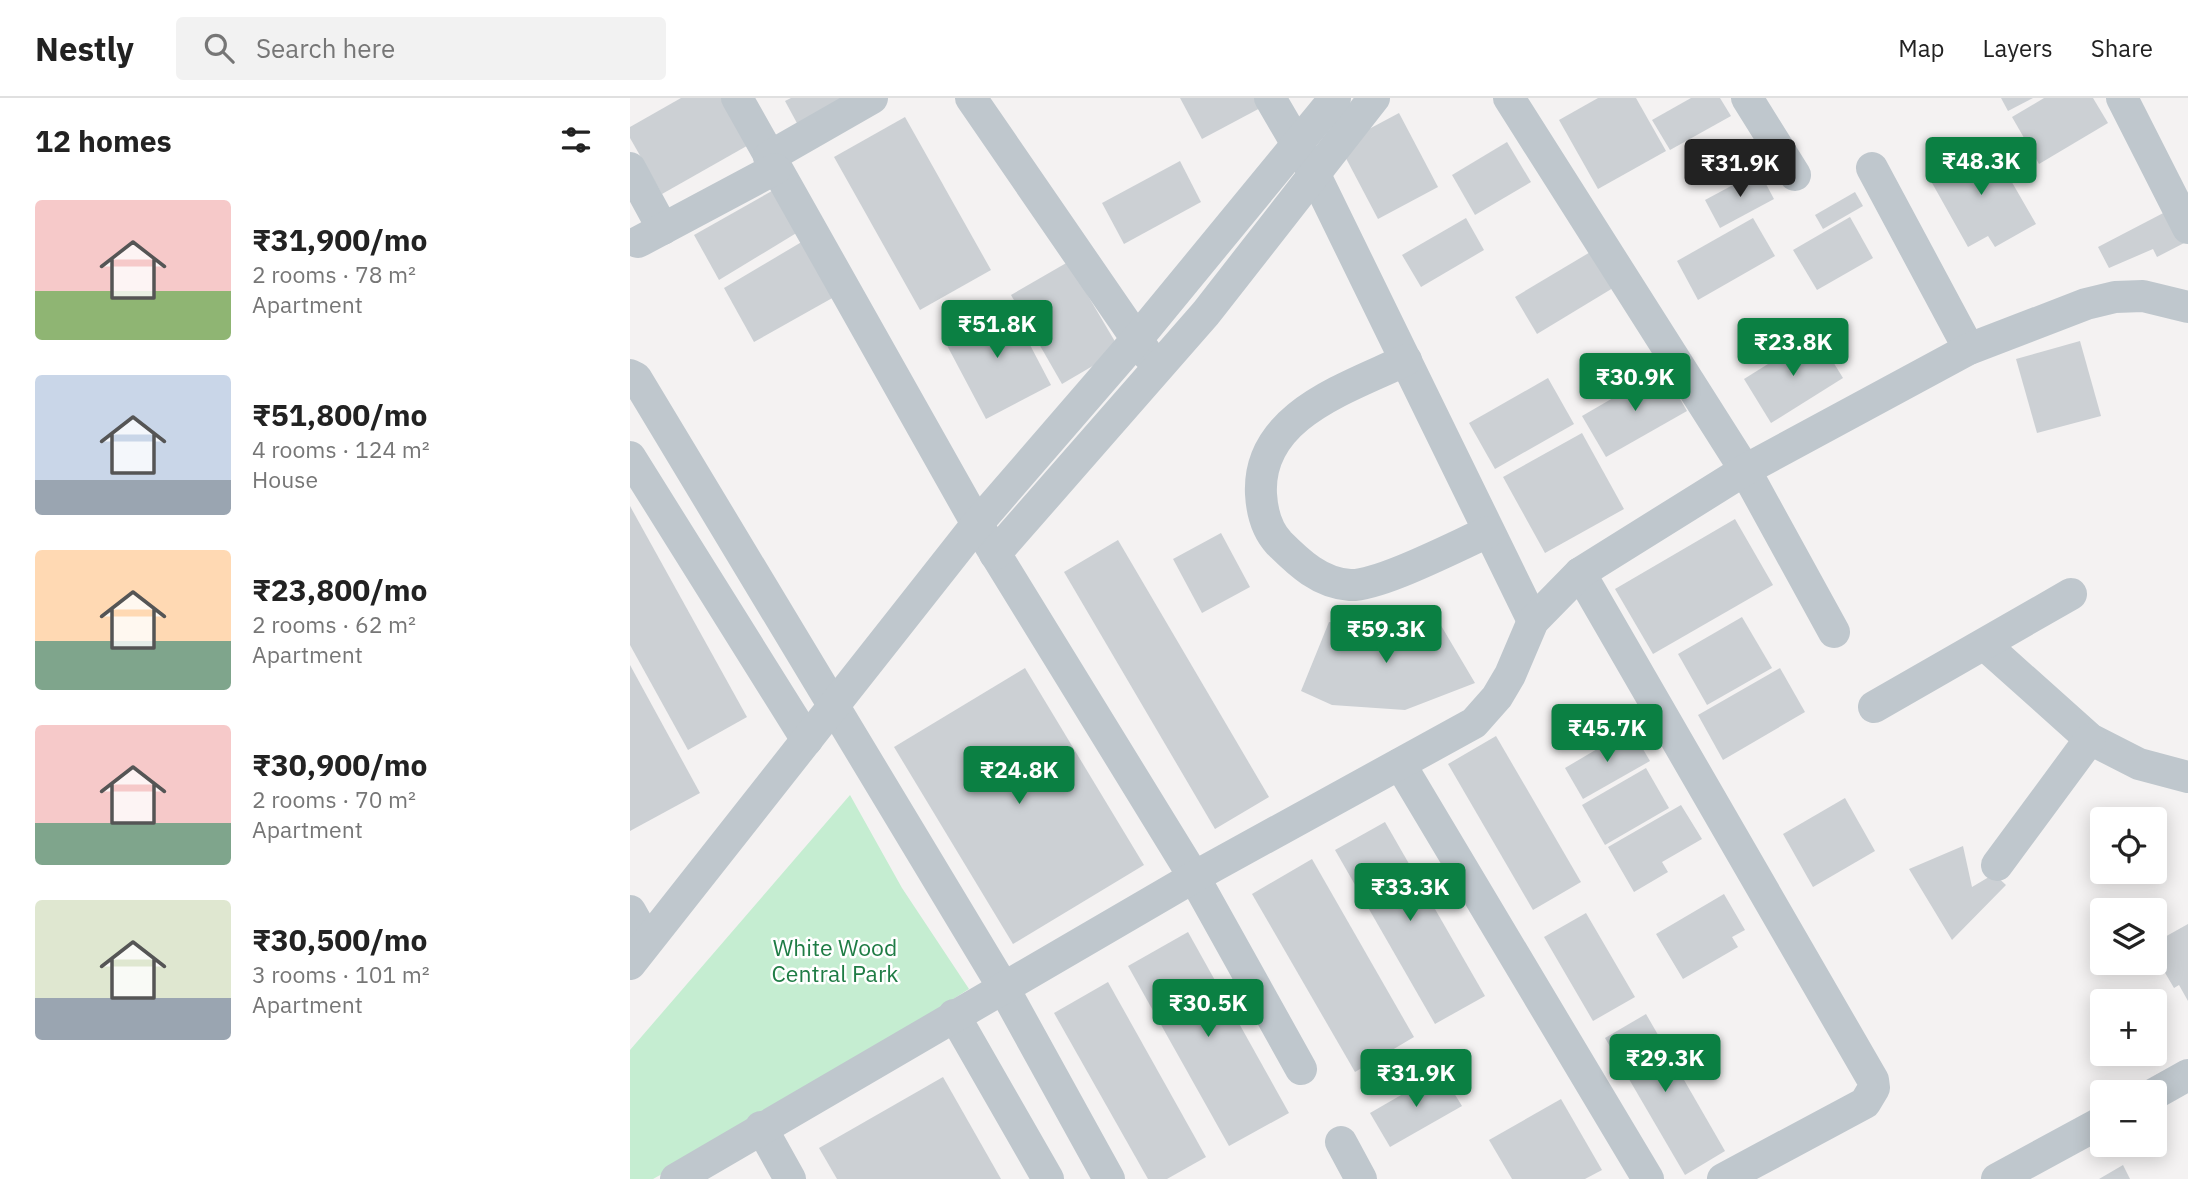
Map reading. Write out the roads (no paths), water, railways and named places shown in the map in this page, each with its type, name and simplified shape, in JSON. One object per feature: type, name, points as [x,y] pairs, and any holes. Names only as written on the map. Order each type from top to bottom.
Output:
[{"type":"street","points":[[737,98],[977,524],[1194,877],[1301,1069]]},
{"type":"street","points":[[630,168],[651,236],[873,98]]},
{"type":"street","points":[[971,98],[1158,369]]},
{"type":"street","points":[[1270,98],[1315,175],[1533,621]]},
{"type":"street","points":[[639,953],[977,524],[1137,339],[1335,98]]},
{"type":"street","points":[[995,554],[1158,369],[1374,98]]},
{"type":"street","points":[[1509,98],[1745,470],[1834,632]]},
{"type":"street","points":[[1746,98],[1795,175]]},
{"type":"street","points":[[2122,98],[2188,228]]},
{"type":"street","points":[[1872,168],[1969,349]]},
{"type":"street","points":[[676,1179],[1194,877],[1474,723],[1510,676],[1533,621],[1580,573],[1745,470],[1969,349],[2086,304],[2115,297],[2153,297],[2188,307]]},
{"type":"street","points":[[1406,360],[1303,410],[1275,440],[1260,474],[1262,514],[1275,538],[1301,565],[1323,578],[1351,585],[1379,578],[1488,532]]},
{"type":"street","points":[[630,375],[636,378],[1003,987],[1109,1179]]},
{"type":"street","points":[[630,457],[807,740]]},
{"type":"street","points":[[1580,573],[1872,1080],[1874,1088],[1865,1103],[1723,1179]]},
{"type":"street","points":[[1874,707],[2071,594]]},
{"type":"street","points":[[1984,645],[2090,739],[2138,764],[2188,777]]},
{"type":"street","points":[[1997,865],[2090,739]]},
{"type":"street","points":[[1400,764],[1648,1179]]},
{"type":"street","points":[[630,911],[639,953]]},
{"type":"street","points":[[954,1015],[1048,1179]]},
{"type":"street","points":[[2167,1087],[2188,1075]]},
{"type":"street","points":[[761,1128],[790,1179]]},
{"type":"street","points":[[1997,1179],[2090,1129]]},
{"type":"street","points":[[1341,1142],[1361,1179]]},
{"type":"park label","name":"White Wood Central Park","points":[[835,960]]}]
